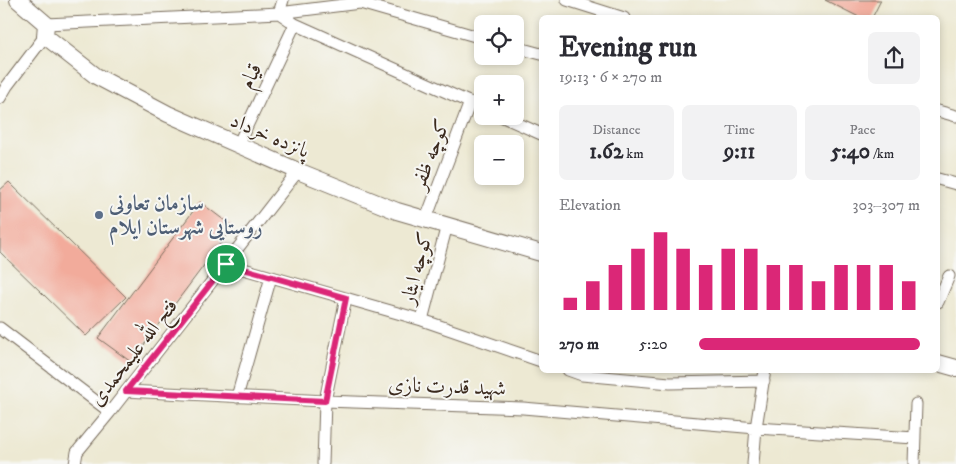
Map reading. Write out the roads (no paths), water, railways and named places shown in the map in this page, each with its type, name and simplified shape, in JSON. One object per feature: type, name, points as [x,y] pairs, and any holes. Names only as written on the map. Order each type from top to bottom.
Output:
[{"type":"street","name":"پانزده خرداد","points":[[18,0],[46,30],[96,76],[168,114],[298,171],[397,211],[539,252]]},
{"type":"street","points":[[279,13],[284,0]]},
{"type":"street","points":[[568,0],[615,15]]},
{"type":"street","points":[[0,98],[46,30],[279,13],[360,3],[474,36]]},
{"type":"street","points":[[279,13],[295,24],[474,104]]},
{"type":"street","name":"قیام","points":[[238,145],[295,24]]},
{"type":"street","points":[[524,49],[539,53]]},
{"type":"street","name":"کوچه ظفر","points":[[426,219],[470,102]]},
{"type":"street","points":[[940,112],[956,116]]},
{"type":"street","points":[[522,125],[539,133]]},
{"type":"street","name":"فتح الله علیمحمدی","points":[[75,464],[77,452],[298,171]]},
{"type":"street","points":[[940,180],[956,184]]},
{"type":"street","name":"کوچه ایثار","points":[[422,320],[447,225]]},
{"type":"street","points":[[226,264],[422,320],[539,360]]},
{"type":"street","points":[[237,396],[271,276]]},
{"type":"street","points":[[940,296],[947,276]]},
{"type":"street","points":[[323,464],[325,401],[346,298]]},
{"type":"street","points":[[0,328],[110,412]]},
{"type":"street","points":[[940,364],[956,368]]},
{"type":"street","points":[[576,373],[670,383],[765,375],[756,428],[753,464]]},
{"type":"street","name":"شهید قدرت نازی","points":[[126,391],[522,408],[756,428],[915,438]]},
{"type":"street","points":[[914,464],[916,404]]},
{"type":"place","name":"سازمان تعاونی روستایی شهرستان ایلام","points":[[99,215]]}]
